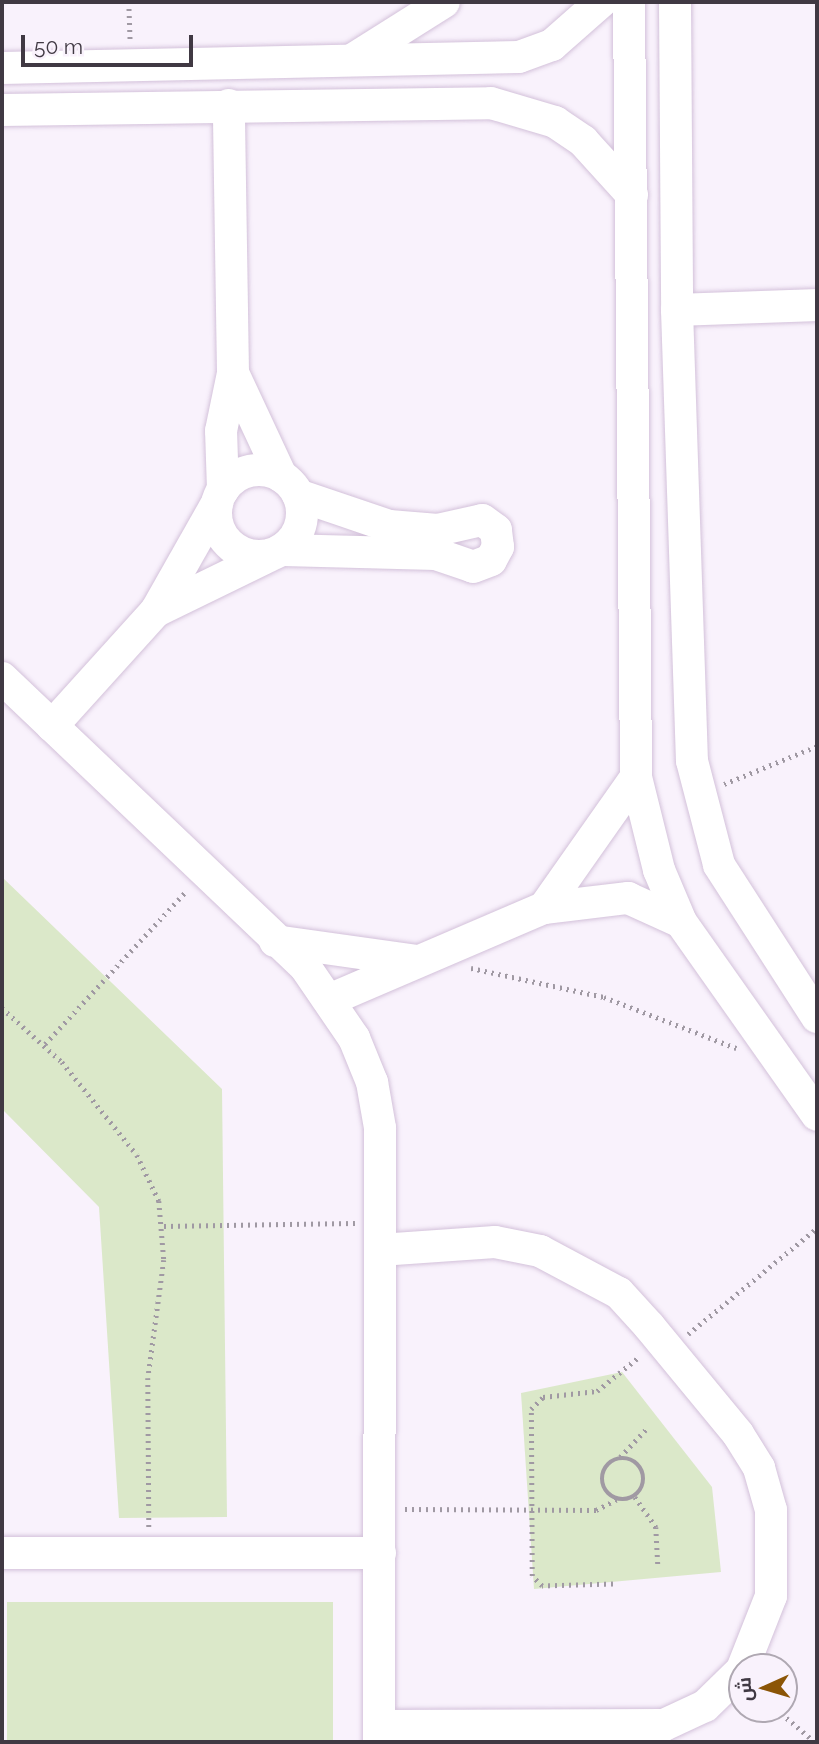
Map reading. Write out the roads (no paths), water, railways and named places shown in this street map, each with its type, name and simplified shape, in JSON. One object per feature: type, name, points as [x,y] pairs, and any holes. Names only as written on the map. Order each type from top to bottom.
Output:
[{"type":"street","points":[[355,58],[444,2]]},
{"type":"street","points":[[2,68],[355,58],[519,57],[552,45],[601,2]]},
{"type":"street","points":[[628,2],[636,776],[659,870],[681,922],[817,1115]]},
{"type":"street","points":[[675,2],[677,310],[697,795],[735,897],[817,1017]]},
{"type":"street","points":[[2,110],[491,103],[524,109],[583,141],[632,195]]},
{"type":"street","points":[[52,726],[156,611],[220,497],[243,473],[290,485],[367,522],[437,542],[276,553],[229,544],[218,525],[220,497],[221,431],[233,373],[229,105]]},
{"type":"street","points":[[677,310],[817,305]]},
{"type":"street","points":[[156,611],[276,553],[301,525],[290,485],[233,373]]},
{"type":"street","points":[[2,678],[275,941],[329,1000],[372,1082],[380,1128],[379,1734],[664,1725],[705,1706],[728,1683]]},
{"type":"street","points":[[544,908],[636,776]]},
{"type":"street","points":[[329,1000],[544,908],[628,898],[681,922]]},
{"type":"street","points":[[275,941],[420,961]]},
{"type":"street","points":[[380,1236],[495,1242],[540,1251],[619,1293],[738,1434],[759,1468],[771,1510],[771,1597],[749,1653]]},
{"type":"street","points":[[2,1553],[380,1553]]}]
